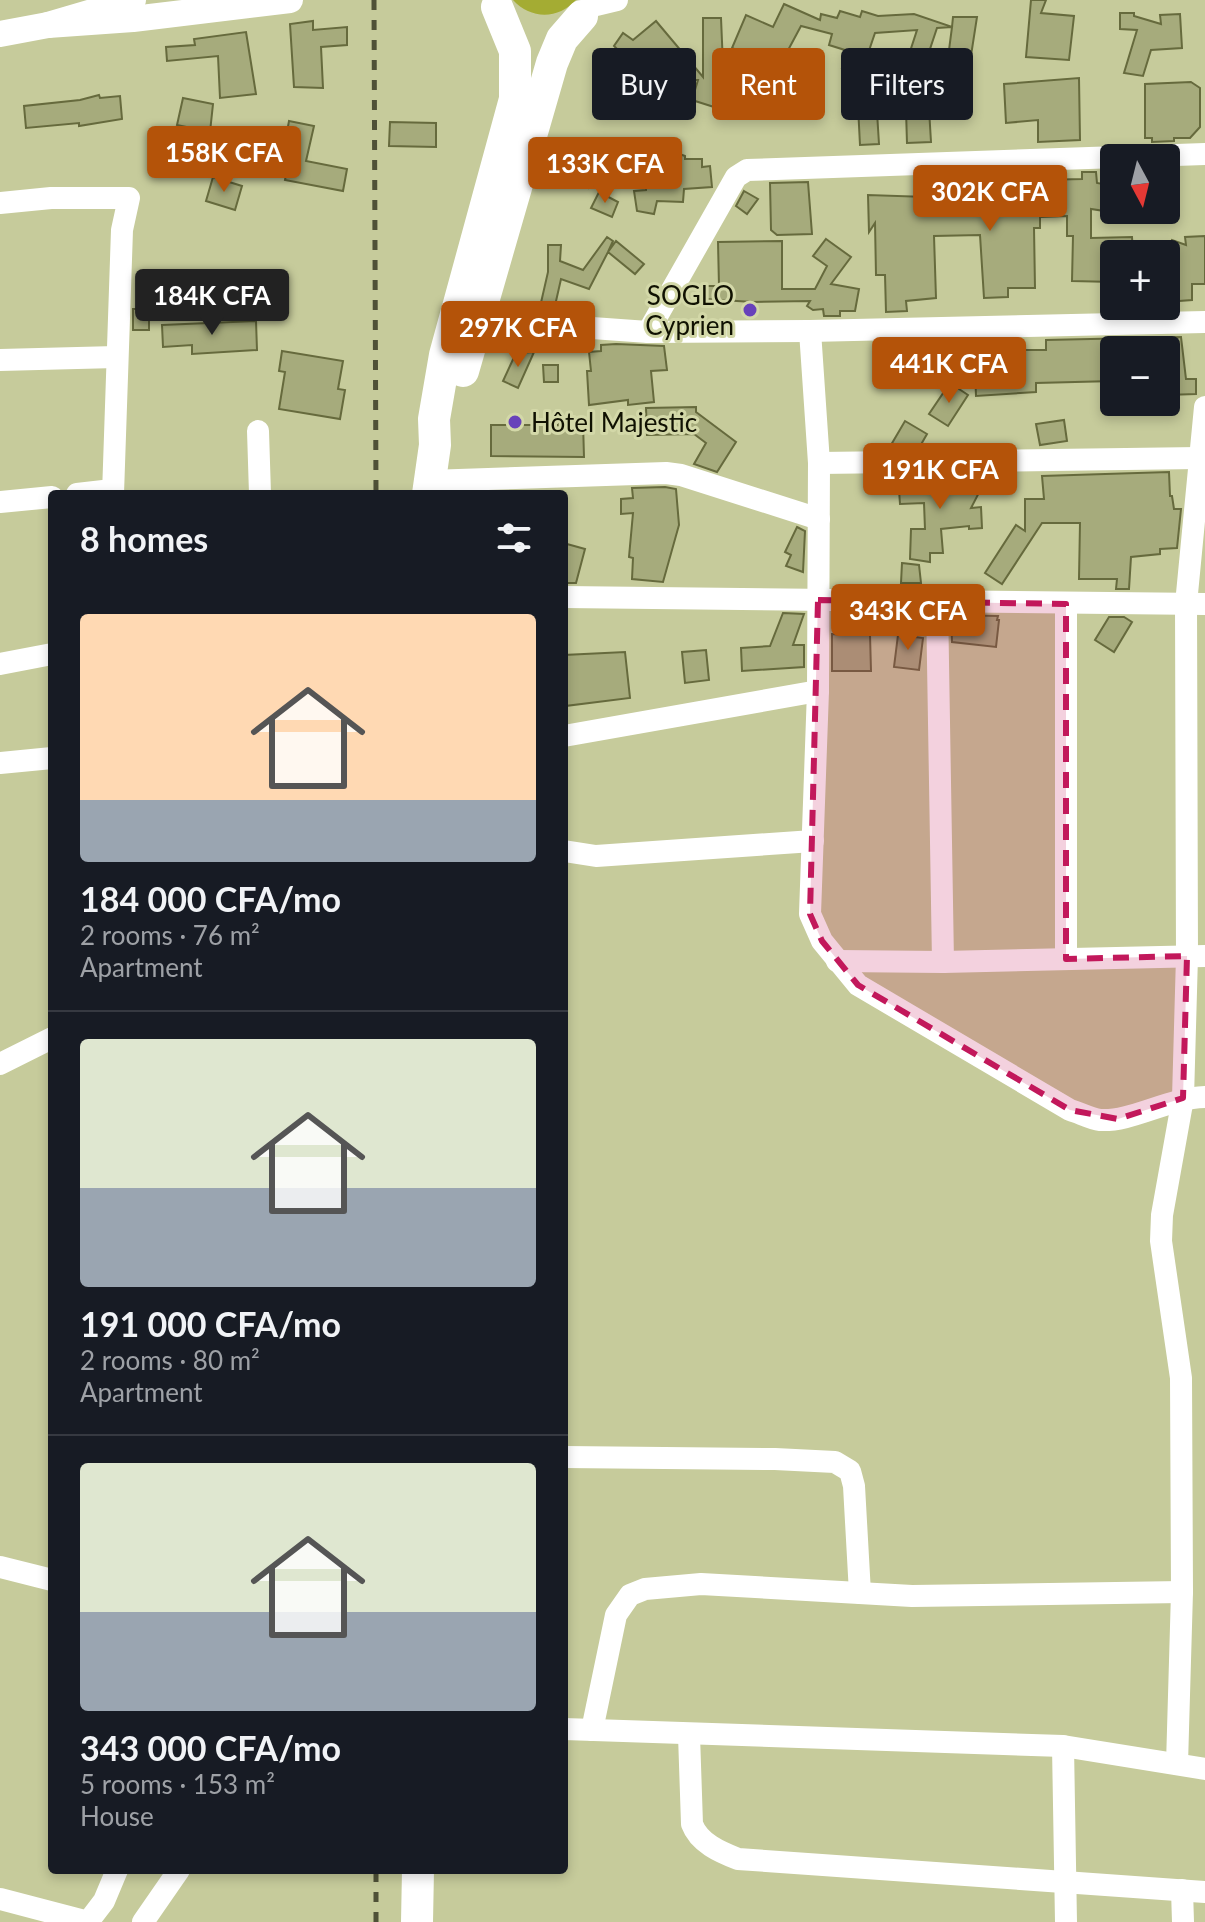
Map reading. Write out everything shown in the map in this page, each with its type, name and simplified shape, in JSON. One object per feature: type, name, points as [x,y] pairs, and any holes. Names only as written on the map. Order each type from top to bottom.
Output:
[{"type":"highway","points":[[490,2],[517,23],[533,29],[559,28],[596,6]]},
{"type":"highway","points":[[428,487],[435,445],[434,419],[445,355],[515,99],[515,51],[490,2]]},
{"type":"highway","points":[[435,445],[447,421],[552,63],[562,39],[596,6]]},
{"type":"highway","points":[[417,1922],[418,1874]]},
{"type":"main road","points":[[0,34],[48,25],[133,0]]},
{"type":"main road","points":[[48,25],[133,19],[290,0]]},
{"type":"street","points":[[648,332],[736,177],[747,170],[1205,154]]},
{"type":"street","points":[[0,203],[51,198],[129,198],[122,230],[112,490]]},
{"type":"street","points":[[482,306],[522,323],[648,332],[1205,322]]},
{"type":"street","points":[[810,331],[819,463],[818,691],[810,914],[822,941],[858,985],[1070,1110],[1098,1120],[1118,1119],[1194,1097]]},
{"type":"street","points":[[0,360],[116,357]]},
{"type":"street","points":[[1177,1764],[1182,1592],[1181,1378],[1161,1241],[1162,1215],[1194,1097],[1195,604],[1199,458],[1205,407]]},
{"type":"street","points":[[258,431],[260,490]]},
{"type":"street","points":[[819,463],[1199,458]]},
{"type":"street","points":[[428,487],[666,473],[681,475],[819,519]]},
{"type":"street","points":[[0,502],[48,497]]},
{"type":"street","points":[[568,597],[1195,604]]},
{"type":"street","points":[[937,602],[943,962]]},
{"type":"street","points":[[1066,604],[1066,959]]},
{"type":"street","points":[[0,664],[48,655]]},
{"type":"street","points":[[568,735],[818,691]]},
{"type":"street","points":[[0,763],[48,758]]},
{"type":"street","points":[[568,852],[596,856],[813,841]]},
{"type":"street","points":[[837,961],[943,962],[1196,956]]},
{"type":"street","points":[[0,1064],[48,1040]]},
{"type":"street","points":[[568,1457],[761,1458],[835,1462],[850,1471],[854,1486],[860,1593]]},
{"type":"street","points":[[0,1567],[48,1579]]},
{"type":"street","points":[[592,1730],[616,1615],[630,1595],[645,1589],[701,1584],[912,1596],[1182,1592]]},
{"type":"street","points":[[568,1729],[1063,1746],[1205,1769]]},
{"type":"street","points":[[689,1735],[692,1824],[695,1832],[703,1840],[738,1859],[1205,1892]]},
{"type":"street","points":[[1063,1746],[1066,1922]]},
{"type":"street","points":[[0,1899],[88,1922],[104,1901],[115,1874]]},
{"type":"street","points":[[143,1922],[176,1874]]},
{"type":"street","points":[[1182,1890],[1183,1922]]},
{"type":"highlighted area","points":[[818,600],[1066,604],[1066,959],[1187,956],[1183,1098],[1118,1119],[1070,1110],[858,985],[822,941],[810,914]]},
{"type":"green space","points":[[513,0],[576,0],[562,11],[545,15],[528,11]]},
{"type":"building","points":[[1031,0],[1046,0],[1041,13],[1074,16],[1069,60],[1026,57]]},
{"type":"building","points":[[784,4],[820,20],[821,14],[837,18],[840,11],[860,17],[862,11],[878,16],[914,14],[952,27],[937,28],[930,48],[911,48],[917,30],[875,33],[870,48],[841,49],[829,45],[832,34],[801,26],[789,48],[732,48],[746,15],[773,27]]},
{"type":"building","points":[[1120,13],[1134,13],[1134,16],[1161,24],[1160,15],[1180,14],[1182,48],[1151,50],[1143,76],[1124,73],[1137,30],[1120,29]]},
{"type":"building","points":[[953,17],[977,17],[972,48],[949,48]]},
{"type":"building","points":[[703,18],[721,18],[722,48],[712,48],[712,106],[696,101],[696,69],[703,77]]},
{"type":"building","points":[[313,21],[313,30],[347,27],[347,45],[321,47],[323,88],[294,87],[290,24]]},
{"type":"building","points":[[656,21],[679,48],[614,46],[623,33],[633,40]]},
{"type":"building","points":[[246,32],[256,94],[220,98],[218,56],[167,61],[166,47],[195,45],[194,39]]},
{"type":"building","points":[[1079,78],[1080,140],[1038,142],[1038,120],[1006,123],[1004,84]]},
{"type":"building","points":[[1191,82],[1200,88],[1200,127],[1190,138],[1152,142],[1152,138],[1145,138],[1145,84]]},
{"type":"building","points":[[99,95],[100,98],[120,96],[122,119],[79,126],[79,123],[26,128],[24,106]]},
{"type":"building","points":[[183,98],[213,104],[210,132],[177,125]]},
{"type":"building","points":[[859,120],[878,120],[879,144],[860,145]]},
{"type":"building","points":[[906,120],[930,120],[931,142],[907,143]]},
{"type":"building","points":[[289,121],[314,126],[306,161],[347,169],[343,191],[285,180],[292,145],[285,143]]},
{"type":"building","points":[[390,122],[436,123],[436,147],[389,146]]},
{"type":"building","points":[[663,148],[685,156],[685,159],[702,159],[702,167],[710,166],[712,187],[684,189],[683,202],[657,201],[654,214],[637,211],[634,191],[646,190],[646,178]]},
{"type":"building","points":[[579,158],[596,164],[588,188],[570,181]]},
{"type":"building","points":[[1082,172],[1096,172],[1097,183],[1100,184],[1100,210],[1091,209],[1091,238],[1132,237],[1132,240],[1100,240],[1100,282],[1072,281],[1073,236],[1067,236],[1067,216],[1040,217],[1040,228],[1034,228],[1035,288],[1008,288],[1008,297],[984,298],[980,235],[934,236],[936,298],[906,301],[907,311],[886,312],[885,275],[876,275],[875,223],[869,232],[868,195],[957,198],[956,177],[1020,178],[1020,174],[1042,174],[1041,180],[1082,179]]},
{"type":"building","points":[[213,177],[242,186],[235,210],[206,201]]},
{"type":"building","points":[[808,182],[812,234],[777,235],[771,230],[770,183]]},
{"type":"building","points":[[744,191],[758,199],[747,214],[736,206]]},
{"type":"building","points":[[599,192],[618,202],[612,217],[591,208]]},
{"type":"building","points":[[1205,236],[1205,284],[1192,284],[1192,300],[1180,301],[1180,243],[1186,245],[1185,237]]},
{"type":"building","points":[[607,237],[613,241],[589,289],[561,279],[554,310],[540,307],[548,272],[548,245],[561,245],[560,261],[583,270]]},
{"type":"building","points":[[826,239],[851,257],[831,284],[859,289],[855,311],[840,311],[840,316],[824,316],[823,309],[813,310],[807,306],[810,301],[705,299],[705,286],[719,286],[718,242],[782,241],[782,289],[815,289],[827,266],[813,256]]},
{"type":"building","points":[[616,241],[644,264],[635,274],[608,252]]},
{"type":"building","points":[[133,309],[149,309],[149,330],[133,330]]},
{"type":"building","points":[[256,321],[257,350],[192,354],[192,345],[163,347],[162,325]]},
{"type":"building","points":[[1180,337],[1186,379],[1196,379],[1196,394],[1180,395]]},
{"type":"building","points":[[1100,339],[1100,381],[1036,383],[1036,392],[976,396],[974,342],[990,342],[990,346],[1005,345],[1005,350],[1046,350],[1046,340]]},
{"type":"building","points":[[601,345],[664,346],[667,370],[651,371],[654,402],[628,405],[628,400],[589,405],[589,352],[601,351]]},
{"type":"building","points":[[282,351],[343,361],[338,389],[345,390],[340,419],[279,409],[285,372],[279,371]]},
{"type":"building","points":[[534,352],[518,388],[503,381],[516,353]]},
{"type":"building","points":[[543,365],[558,365],[558,382],[544,382]]},
{"type":"building","points":[[950,383],[968,395],[948,426],[929,414]]},
{"type":"building","points":[[696,407],[696,412],[736,442],[717,472],[694,464],[706,443],[694,434],[647,435],[646,408]]},
{"type":"building","points":[[1064,420],[1067,441],[1040,445],[1036,424]]},
{"type":"building","points":[[905,421],[927,434],[919,448],[896,448],[891,445]]},
{"type":"building","points":[[559,422],[583,422],[584,457],[491,456],[491,425],[559,425]]},
{"type":"building","points":[[1169,472],[1174,509],[1181,509],[1177,548],[1160,549],[1160,554],[1131,557],[1129,589],[1116,589],[1117,579],[1079,579],[1080,523],[1042,523],[1002,584],[985,573],[1016,525],[1025,531],[1025,499],[1044,499],[1042,476]]},
{"type":"building","points":[[964,475],[984,483],[971,508],[981,507],[982,528],[941,529],[943,553],[930,553],[930,562],[910,559],[911,529],[925,529],[924,503],[900,504],[898,476],[922,476],[927,487],[958,485]]},
{"type":"building","points":[[632,488],[676,489],[679,525],[663,582],[632,579],[633,558],[629,557],[633,513],[621,514],[621,499],[633,498]]},
{"type":"building","points":[[797,527],[805,531],[803,572],[786,566],[791,555],[785,552]]},
{"type":"building","points":[[568,544],[585,549],[576,583],[568,583]]},
{"type":"building","points":[[902,563],[919,565],[921,583],[901,583]]},
{"type":"building","points":[[783,613],[804,614],[793,645],[804,645],[804,667],[742,671],[741,648],[770,646]]},
{"type":"building","points":[[951,615],[998,616],[996,647],[952,642]]},
{"type":"building","points":[[1109,617],[1124,617],[1132,622],[1114,652],[1095,640]]},
{"type":"building","points":[[832,634],[870,635],[871,671],[832,671]]},
{"type":"building","points":[[898,635],[923,638],[919,670],[894,667]]},
{"type":"building","points":[[706,650],[709,680],[685,683],[682,652]]},
{"type":"building","points":[[625,652],[630,698],[568,706],[568,655]]},
{"type":"railway","points":[[374,0],[376,490]]},
{"type":"railway","points":[[376,1874],[376,1922]]},
{"type":"place","name":"SOGLO Cyprien","points":[[750,310]]},
{"type":"place","name":"Hôtel Majestic","points":[[515,422]]}]
